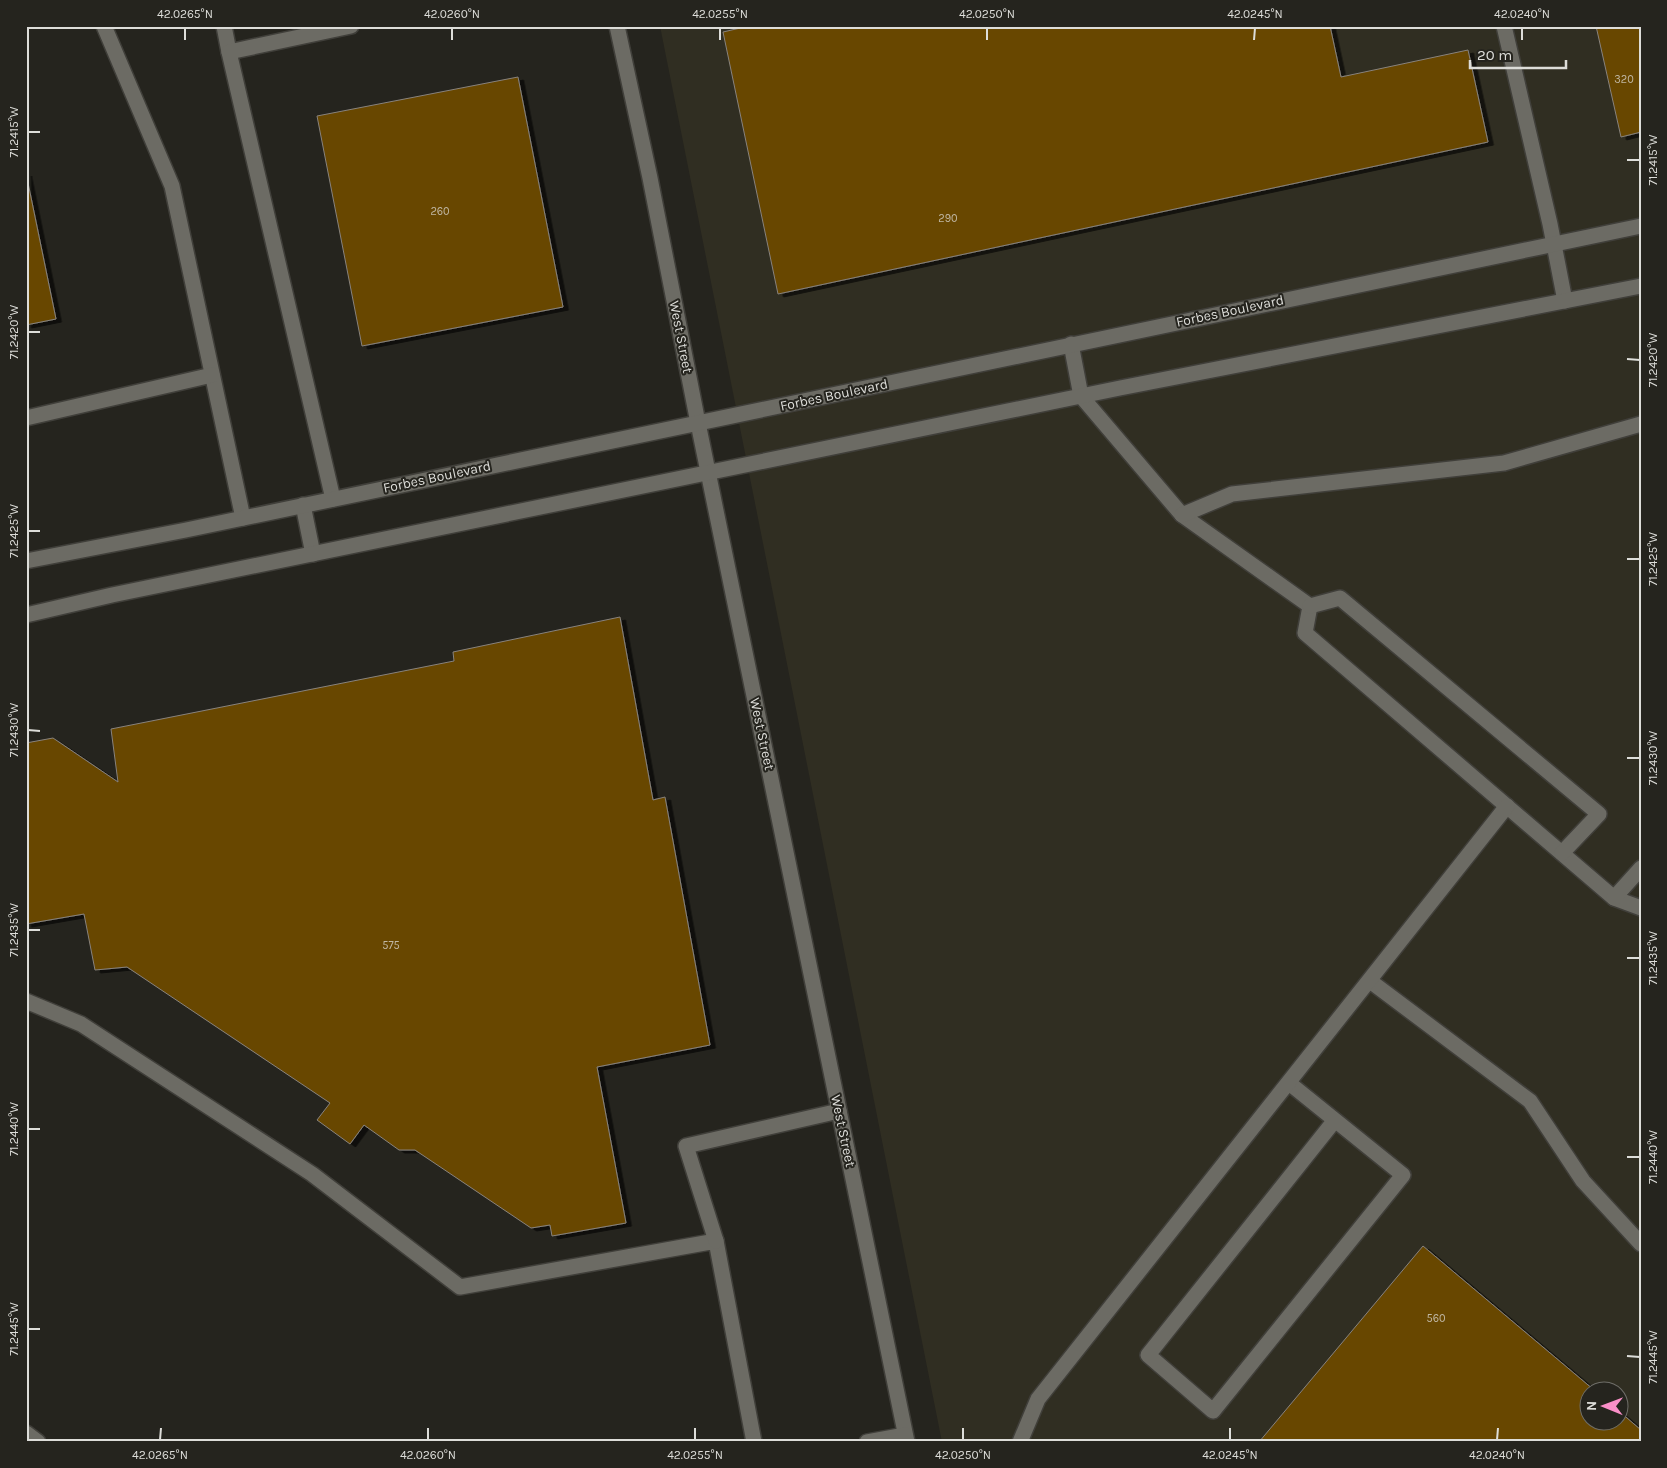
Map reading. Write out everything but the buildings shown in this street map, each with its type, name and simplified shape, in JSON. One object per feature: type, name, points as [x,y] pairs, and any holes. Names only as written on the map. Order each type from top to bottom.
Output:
[{"type":"street","points":[[104,26],[172,186],[243,518]]},
{"type":"street","points":[[224,26],[334,499]]},
{"type":"street","points":[[230,52],[352,26]]},
{"type":"street","name":"West Street","points":[[617,26],[650,178],[698,423],[906,1438]]},
{"type":"street","points":[[1504,26],[1554,244],[1565,301]]},
{"type":"street","name":"Forbes Boulevard","points":[[26,561],[243,518],[1641,226]]},
{"type":"street","points":[[26,615],[112,595],[1081,396],[1641,286]]},
{"type":"street","points":[[1070,344],[1081,396],[1182,515],[1310,606]]},
{"type":"street","points":[[26,418],[212,376]]},
{"type":"street","points":[[1182,515],[1232,494],[1504,463],[1641,424]]},
{"type":"street","points":[[303,505],[313,554]]},
{"type":"street","points":[[1310,606],[1340,598],[1599,814],[1562,853]]},
{"type":"street","points":[[1310,606],[1305,633],[1614,898],[1641,908]]},
{"type":"street","points":[[1020,1442],[1038,1399],[1508,806]]},
{"type":"street","points":[[1614,898],[1641,868]]},
{"type":"street","points":[[1370,981],[1530,1101],[1583,1181],[1641,1244]]},
{"type":"street","points":[[26,1001],[82,1024],[312,1174],[460,1287],[716,1241]]},
{"type":"street","points":[[1289,1083],[1335,1120],[1403,1175],[1213,1412],[1148,1355],[1335,1120]]},
{"type":"street","points":[[754,1442],[716,1241],[686,1146],[840,1111]]},
{"type":"street","points":[[26,1433],[38,1442]]},
{"type":"street","points":[[868,1442],[906,1438]]},
{"type":"shaded area","points":[[660,26],[1641,26],[1641,1442],[942,1442]]}]
